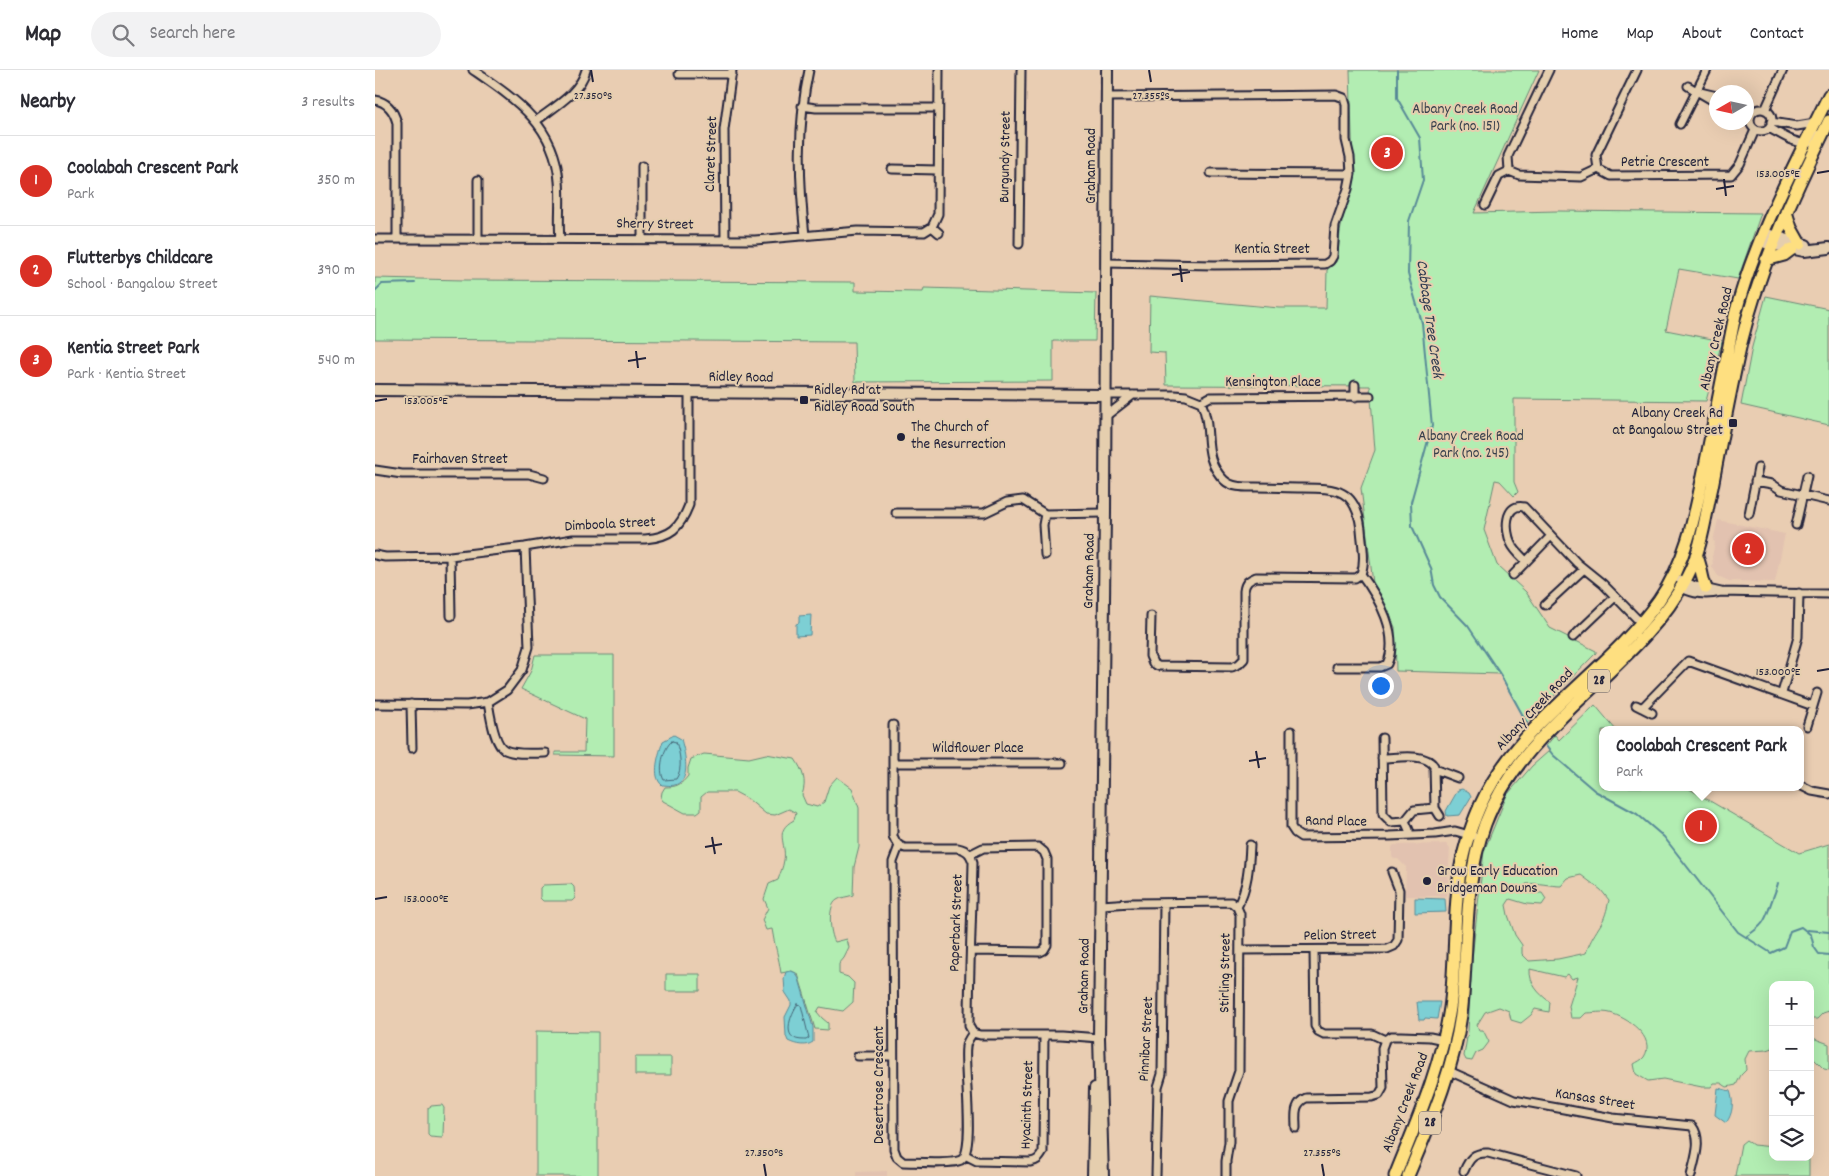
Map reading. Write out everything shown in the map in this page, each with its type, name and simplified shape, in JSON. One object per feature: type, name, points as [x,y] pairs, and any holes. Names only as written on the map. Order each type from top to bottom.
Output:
[{"type":"main road","name":"Albany Creek Road","points":[[1395,1176],[1429,1092],[1444,1040],[1452,992],[1459,879],[1475,836],[1488,791],[1514,752],[1641,623],[1672,580],[1682,559],[1691,528],[1735,315],[1762,237],[1829,95]]},
{"type":"main road","name":"Albany Creek Road","points":[[1408,1176],[1449,1071],[1461,1016],[1470,880],[1475,836],[1499,794],[1522,760],[1653,627],[1683,585],[1696,555],[1703,529],[1741,346],[1755,290],[1773,240],[1829,121]]},
{"type":"main road","points":[[1766,260],[1784,255],[1796,247],[1786,212]]},
{"type":"main road","points":[[1696,555],[1701,564],[1706,588]]},
{"type":"street","points":[[536,121],[586,80],[586,70]]},
{"type":"street","points":[[805,236],[800,178],[800,126],[809,70]]},
{"type":"street","points":[[939,70],[938,214],[932,227],[939,233]]},
{"type":"street","name":"Burgundy Street","points":[[1019,244],[1021,70]]},
{"type":"street","name":"Graham Road","points":[[1103,1176],[1102,1086],[1099,1073],[1099,1038],[1106,416],[1107,70]]},
{"type":"street","points":[[1509,171],[1508,156],[1549,70]]},
{"type":"street","name":"Petrie Crescent","points":[[1637,70],[1596,155],[1597,169],[1611,176],[1731,175],[1740,164],[1755,130]]},
{"type":"street","points":[[1681,124],[1707,70]]},
{"type":"street","points":[[1765,110],[1783,70]]},
{"type":"street","points":[[477,71],[527,110],[551,146],[558,172],[560,239]]},
{"type":"street","points":[[679,74],[732,72]]},
{"type":"street","name":"Claret Street","points":[[725,240],[725,130],[732,72]]},
{"type":"street","points":[[1688,86],[1709,98]]},
{"type":"street","points":[[1697,91],[1709,94]]},
{"type":"street","name":"Kentia Street","points":[[1106,263],[1214,265],[1325,264],[1333,256],[1335,226],[1348,190],[1351,174],[1346,140],[1346,105],[1344,98],[1336,95],[1107,97]]},
{"type":"street","points":[[375,100],[383,102],[390,108],[397,123],[397,239]]},
{"type":"street","points":[[802,106],[816,108],[938,108]]},
{"type":"street","points":[[1755,111],[1765,110]]},
{"type":"street","points":[[1765,110],[1770,116],[1770,125]]},
{"type":"street","points":[[1755,130],[1762,131],[1770,125],[1797,126],[1815,123]]},
{"type":"street","points":[[1770,125],[1795,141],[1806,144],[1812,141],[1816,135],[1823,134]]},
{"type":"street","points":[[642,166],[642,239]]},
{"type":"street","points":[[892,169],[938,170]]},
{"type":"street","points":[[1485,205],[1499,176],[1509,171],[1519,175],[1581,177],[1597,169]]},
{"type":"street","points":[[1211,173],[1351,174]]},
{"type":"street","points":[[477,240],[478,180]]},
{"type":"street","name":"Sherry Street","points":[[375,239],[773,239],[859,231],[920,232],[929,230],[932,227]]},
{"type":"street","points":[[1762,237],[1796,247],[1829,248]]},
{"type":"street","points":[[1355,385],[1355,397]]},
{"type":"street","name":"Ridley Road","points":[[375,390],[1106,395]]},
{"type":"street","name":"Dimboola Street","points":[[375,555],[450,556],[573,539],[656,538],[668,534],[683,521],[689,504],[689,392]]},
{"type":"street","name":"Kensington Place","points":[[1106,395],[1175,395],[1186,396],[1201,402],[1210,397],[1369,396]]},
{"type":"street","points":[[1106,416],[1133,395]]},
{"type":"street","points":[[1151,616],[1150,656],[1153,664],[1158,666],[1232,667],[1239,664],[1244,658],[1244,591],[1245,584],[1249,580],[1256,577],[1355,578],[1361,574],[1364,565],[1359,515],[1351,500],[1345,494],[1329,488],[1240,487],[1226,482],[1214,469],[1208,449],[1208,422],[1201,402]]},
{"type":"street","points":[[1749,514],[1758,468]]},
{"type":"street","name":"Fairhaven Street","points":[[375,470],[402,474],[529,474],[544,478]]},
{"type":"street","points":[[1796,525],[1807,476]]},
{"type":"street","points":[[1755,481],[1772,484],[1781,490],[1829,501]]},
{"type":"street","points":[[896,512],[984,514],[1007,502],[1023,500],[1045,514],[1105,514]]},
{"type":"street","points":[[1526,561],[1509,540],[1507,522],[1509,513],[1514,508],[1524,507],[1584,569],[1615,596],[1641,623]]},
{"type":"street","points":[[1045,514],[1043,525],[1045,555]]},
{"type":"street","points":[[1513,575],[1551,536]]},
{"type":"street","points":[[375,704],[467,705],[488,702],[507,690],[523,670],[529,647],[525,547]]},
{"type":"street","points":[[450,556],[451,616]]},
{"type":"street","points":[[1545,605],[1584,569]]},
{"type":"street","points":[[1337,667],[1379,667],[1387,664],[1390,658],[1391,630],[1369,584],[1361,574]]},
{"type":"street","points":[[1672,580],[1700,595],[1721,592]]},
{"type":"street","points":[[1683,585],[1721,592],[1829,594]]},
{"type":"street","points":[[1782,693],[1798,637],[1799,593]]},
{"type":"street","points":[[1573,637],[1615,596]]},
{"type":"street","points":[[1651,713],[1639,706],[1687,661],[1782,693],[1813,706]]},
{"type":"street","points":[[1807,726],[1817,693]]},
{"type":"street","points":[[488,702],[497,742],[503,750],[545,753]]},
{"type":"street","points":[[411,704],[412,748]]},
{"type":"street","points":[[893,725],[893,836],[899,846]]},
{"type":"street","name":"Rand Place","points":[[1291,731],[1291,827],[1301,837],[1435,834],[1455,831],[1475,836]]},
{"type":"street","points":[[1382,738],[1383,814],[1391,822],[1405,821],[1414,810],[1435,808]]},
{"type":"street","points":[[1382,758],[1424,759],[1432,763],[1434,769],[1435,808],[1440,816]]},
{"type":"street","name":"Wildflower Place","points":[[893,763],[1062,763]]},
{"type":"street","points":[[1434,769],[1458,778]]},
{"type":"street","points":[[1804,787],[1812,791],[1829,794]]},
{"type":"street","points":[[1405,821],[1409,835]]},
{"type":"street","points":[[1101,905],[1231,902],[1237,907],[1242,898],[1247,880],[1250,845]]},
{"type":"street","name":"Paperbark Street","points":[[899,846],[905,848],[958,848],[966,850],[971,854],[973,862],[972,951],[969,963],[969,1026],[973,1033]]},
{"type":"street","name":"Desertrose Crescent","points":[[899,846],[893,862],[894,1149],[897,1158],[903,1162],[956,1162],[965,1155]]},
{"type":"street","points":[[971,854],[983,848],[1038,847],[1044,852],[1047,859],[1047,945],[1044,950],[1040,952],[972,951]]},
{"type":"street","name":"Pelion Street","points":[[1241,950],[1387,949],[1394,946],[1398,940],[1399,890],[1392,872]]},
{"type":"street","name":"Pinnibar Street","points":[[1156,1176],[1159,1087],[1162,1074],[1164,903]]},
{"type":"street","name":"Stirling Street","points":[[1226,1176],[1229,1142],[1229,1101],[1239,1071],[1241,950],[1240,914],[1237,907]]},
{"type":"street","points":[[1314,950],[1315,1026],[1318,1031],[1324,1034],[1372,1034],[1385,1040]]},
{"type":"street","points":[[965,1155],[968,1149],[966,1045],[973,1033],[980,1035],[1044,1035],[1099,1038]]},
{"type":"street","name":"Hyacinth Street","points":[[965,1155],[977,1161],[1029,1162],[1040,1158],[1043,1152],[1044,1035]]},
{"type":"street","points":[[1296,1128],[1296,1107],[1300,1101],[1307,1098],[1372,1097],[1379,1095],[1383,1088],[1382,1048],[1385,1040],[1391,1036],[1430,1037],[1444,1040]]},
{"type":"street","points":[[858,1056],[893,1056]]},
{"type":"street","name":"Kansas Street","points":[[1449,1071],[1514,1100],[1613,1118],[1692,1126],[1696,1132],[1698,1142],[1691,1176]]},
{"type":"street","name":"Graham Road","points":[[1093,1176],[1095,1085],[1099,1073]]},
{"type":"street","points":[[1464,1170],[1471,1157],[1481,1152],[1576,1176]]},
{"type":"shaded area","points":[[1718,520],[1785,534],[1775,582],[1729,581],[1718,576],[1711,565],[1713,564],[1712,557],[1715,542],[1713,541]]},
{"type":"shaded area","name":"Grow Early Education Bridgeman Downs","points":[[1446,844],[1450,848],[1447,896],[1405,896],[1406,867],[1398,859],[1392,857],[1392,847],[1394,845]]},
{"type":"shaded area","points":[[887,1171],[887,1176],[856,1176],[856,1172]]},
{"type":"green space","points":[[1350,70],[1539,70],[1474,213],[1558,211],[1761,213],[1738,279],[1679,269],[1666,330],[1722,341],[1706,401],[1514,399],[1514,482],[1518,492],[1514,496],[1500,481],[1495,480],[1484,530],[1497,565],[1526,592],[1550,628],[1596,651],[1527,723],[1500,674],[1396,671],[1395,627],[1373,583],[1361,488],[1375,450],[1370,386],[1166,385],[1165,353],[1149,352],[1150,296],[1279,308],[1326,308],[1327,270],[1336,262],[1353,168]]},
{"type":"green space","points":[[375,278],[855,282],[855,291],[923,292],[924,288],[1096,293],[1095,341],[1053,341],[1053,381],[855,382],[854,342],[375,339]]},
{"type":"green space","points":[[1766,296],[1829,309],[1829,425],[1741,405],[1752,347]]},
{"type":"green space","points":[[535,655],[614,655],[614,756],[555,755],[555,752],[584,752],[585,719],[521,689],[531,671]]},
{"type":"green space","points":[[1595,705],[1613,726],[1599,726],[1599,791],[1693,791],[1799,853],[1829,844],[1829,1011],[1814,1019],[1814,981],[1769,981],[1769,1049],[1749,1051],[1745,1059],[1746,1070],[1736,1085],[1727,1087],[1721,1083],[1714,1083],[1711,1087],[1702,1087],[1663,1079],[1648,1081],[1636,1074],[1634,1064],[1643,1058],[1647,1050],[1643,1035],[1638,1029],[1617,1015],[1607,1012],[1586,1013],[1581,1018],[1571,1018],[1569,1006],[1578,977],[1572,979],[1568,974],[1564,977],[1530,969],[1531,979],[1535,988],[1550,1002],[1549,1012],[1535,1009],[1521,1023],[1511,1020],[1509,1011],[1499,1007],[1485,1012],[1477,1025],[1479,1030],[1483,1030],[1489,1042],[1483,1050],[1476,1053],[1472,1061],[1466,1060],[1464,1056],[1468,1031],[1472,958],[1484,851],[1507,795],[1532,766],[1549,751],[1546,746],[1555,735],[1559,740]],"holes":[[[1581,875],[1601,890],[1609,900],[1603,921],[1586,953],[1558,959],[1529,961],[1522,954],[1522,945],[1515,935],[1506,905],[1510,899],[1527,904],[1542,905],[1546,899],[1542,893],[1522,891],[1526,884],[1535,883],[1561,886],[1568,878]]]},
{"type":"green space","points":[[704,754],[749,758],[766,754],[795,759],[803,776],[802,795],[806,804],[817,807],[824,802],[829,786],[837,777],[852,788],[859,808],[859,847],[854,867],[853,895],[839,899],[834,903],[830,920],[835,942],[847,939],[849,948],[839,964],[839,974],[848,977],[854,983],[853,1002],[843,1011],[820,1007],[817,1012],[828,1023],[828,1030],[815,1029],[798,974],[792,971],[781,973],[772,929],[766,930],[762,920],[768,908],[764,899],[769,884],[778,880],[784,863],[782,833],[784,828],[794,820],[796,813],[789,809],[775,815],[766,814],[748,799],[735,792],[707,792],[701,797],[701,810],[697,813],[685,813],[663,801],[661,798],[665,787],[675,786],[683,782],[688,776],[691,759]]},
{"type":"green space","points":[[571,884],[574,887],[575,898],[572,901],[543,901],[540,898],[540,888],[543,885]]},
{"type":"green space","points":[[666,974],[700,974],[700,991],[666,991]]},
{"type":"green space","points":[[536,1031],[598,1032],[598,1176],[536,1176]]},
{"type":"green space","points":[[1814,1038],[1829,1044],[1829,1070],[1824,1069],[1814,1059]]},
{"type":"green space","points":[[635,1057],[671,1057],[671,1075],[635,1075]]},
{"type":"green space","points":[[442,1105],[444,1108],[442,1138],[430,1137],[428,1135],[428,1108]]},
{"type":"green space","points":[[1746,1140],[1753,1145],[1769,1147],[1769,1161],[1809,1161],[1809,1176],[1735,1176],[1741,1144]]},
{"type":"water","points":[[811,615],[810,635],[796,636],[796,624],[799,623],[799,616]]},
{"type":"water","points":[[674,735],[681,739],[686,762],[685,775],[683,780],[677,784],[662,785],[656,770],[658,758],[663,741]]},
{"type":"water","points":[[1462,789],[1469,793],[1471,797],[1460,815],[1447,816],[1446,811],[1458,790]]},
{"type":"water","points":[[1415,898],[1445,899],[1446,912],[1415,913]]},
{"type":"water","points":[[786,972],[796,973],[799,979],[813,1027],[813,1042],[807,1045],[788,1041],[786,1036],[785,1017],[791,1001],[785,992],[784,978]]},
{"type":"water","points":[[1417,1002],[1440,1002],[1437,1019],[1425,1018],[1424,1020],[1419,1020]]},
{"type":"water","points":[[1718,1088],[1730,1091],[1731,1095],[1731,1112],[1726,1123],[1715,1115]]},
{"type":"waterway","name":"Cabbage Tree Creek","points":[[1397,70],[1397,98],[1420,138],[1423,180],[1409,221],[1408,274],[1422,323],[1432,426],[1411,502],[1412,526],[1431,568],[1434,585],[1440,597],[1468,626],[1500,674],[1527,723]]},
{"type":"waterway","points":[[375,291],[382,284],[415,283]]},
{"type":"waterway","name":"Cabbage Tree Creek","points":[[1546,746],[1553,755],[1595,791],[1637,814],[1664,837],[1738,932],[1771,953],[1784,947],[1790,931],[1801,927],[1811,935],[1814,947],[1819,954],[1829,955]]},
{"type":"waterway","points":[[1747,936],[1760,926],[1764,920],[1778,883]]},
{"type":"waterway","points":[[1807,930],[1829,932]]},
{"type":"place","name":"Kentia Street Park","points":[[1387,153]]},
{"type":"place","name":"Ridley Rd at Ridley Road South","points":[[804,400]]},
{"type":"place","name":"Albany Creek Rd at Bangalow Street","points":[[1733,423]]},
{"type":"place","name":"The Church of the Resurrection","points":[[901,437]]},
{"type":"place","name":"Flutterbys Childcare","points":[[1748,549]]},
{"type":"place","name":"Coolabah Crescent Park","points":[[1701,826]]},
{"type":"place","name":"Grow Early Education Bridgeman Downs","points":[[1427,881]]},
{"type":"park label","name":"Albany Creek Road Park (no. 151)","points":[[1465,118]]},
{"type":"park label","name":"Albany Creek Road Park (no. 245)","points":[[1471,446]]}]
